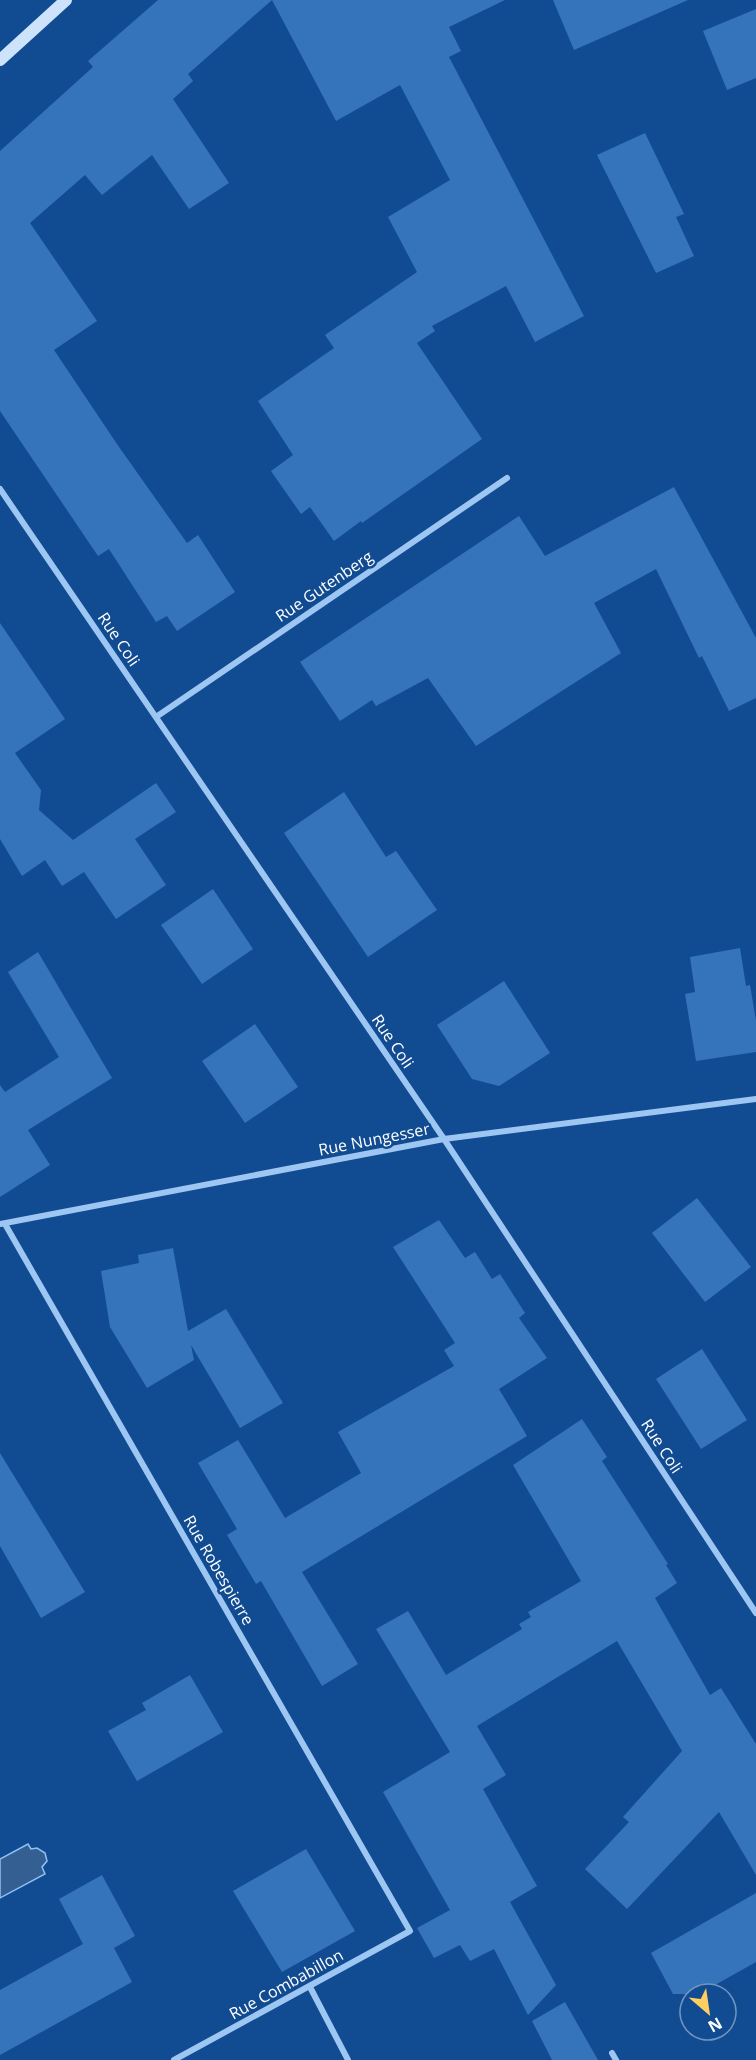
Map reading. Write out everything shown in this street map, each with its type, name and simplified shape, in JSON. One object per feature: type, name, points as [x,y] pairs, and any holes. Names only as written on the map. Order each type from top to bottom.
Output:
[{"type":"main road","points":[[0,60],[66,0]]},
{"type":"street","name":"Rue Gutenberg","points":[[156,717],[507,478]]},
{"type":"street","name":"Rue Coli","points":[[0,489],[444,1139],[756,1613]]},
{"type":"street","name":"Rue Nungesser","points":[[2,1224],[444,1139],[756,1099]]},
{"type":"street","name":"Rue Robespierre","points":[[2,1224],[410,1931]]},
{"type":"street","name":"Rue Combabillon","points":[[174,2060],[410,1931]]},
{"type":"street","points":[[310,1987],[348,2060]]},
{"type":"street","points":[[612,2053],[616,2060]]},
{"type":"water","points":[[28,1844],[31,1849],[37,1848],[45,1853],[47,1861],[42,1867],[45,1874],[0,1898],[0,1859]]},
{"type":"building","points":[[158,0],[272,0],[188,74],[193,81],[173,99],[229,183],[189,209],[152,155],[102,195],[85,175],[30,223],[97,321],[54,350],[187,543],[198,535],[235,592],[177,631],[167,616],[156,622],[109,549],[98,556],[0,411],[0,151],[93,67],[88,61]]},
{"type":"building","points":[[272,0],[505,0],[449,27],[461,51],[449,57],[584,316],[535,342],[506,286],[432,326],[435,331],[417,343],[482,439],[334,541],[310,507],[301,514],[271,471],[293,455],[258,401],[334,348],[325,335],[417,272],[388,217],[450,180],[400,85],[336,121]]},
{"type":"building","points":[[553,0],[688,0],[574,50]]},
{"type":"building","points":[[756,9],[756,78],[727,90],[703,31]]},
{"type":"building","points":[[645,133],[684,214],[676,217],[694,256],[656,273],[597,155]]},
{"type":"building","points":[[674,487],[756,638],[756,698],[729,711],[702,656],[699,658],[656,569],[594,603],[621,653],[476,746],[428,678],[376,706],[372,700],[340,721],[300,662],[519,516],[545,556]]},
{"type":"building","points":[[0,623],[65,719],[15,753],[41,790],[39,810],[73,840],[156,783],[176,812],[135,839],[166,885],[116,919],[84,872],[62,886],[45,860],[22,876],[0,839]]},
{"type":"building","points":[[344,792],[386,857],[396,851],[437,910],[368,957],[284,833]]},
{"type":"building","points":[[213,889],[253,949],[202,984],[161,925]]},
{"type":"building","points":[[740,948],[746,986],[750,985],[756,1021],[756,1052],[696,1061],[685,994],[695,992],[690,957]]},
{"type":"building","points":[[38,952],[112,1078],[28,1130],[50,1165],[0,1197],[0,1085],[5,1092],[59,1057],[8,972]]},
{"type":"building","points":[[504,981],[550,1053],[499,1086],[472,1079],[437,1025]]},
{"type":"building","points":[[255,1024],[298,1087],[245,1123],[202,1061]]},
{"type":"building","points":[[697,1198],[751,1267],[705,1302],[652,1233]]},
{"type":"building","points":[[439,1220],[465,1258],[475,1252],[492,1279],[500,1274],[525,1313],[519,1318],[547,1358],[499,1389],[527,1436],[302,1572],[358,1664],[322,1686],[261,1581],[256,1584],[227,1535],[237,1529],[198,1463],[238,1440],[285,1518],[361,1473],[338,1432],[454,1366],[444,1350],[455,1343],[393,1247]]},
{"type":"building","points":[[173,1248],[188,1331],[226,1309],[283,1403],[240,1428],[191,1345],[194,1360],[147,1388],[110,1327],[101,1271],[139,1263],[138,1255]]},
{"type":"building","points":[[702,1349],[747,1420],[701,1449],[656,1379]]},
{"type":"building","points":[[582,1419],[607,1457],[602,1461],[668,1564],[666,1565],[677,1583],[655,1598],[710,1695],[721,1688],[756,1744],[756,1875],[719,1812],[627,1909],[585,1869],[629,1822],[623,1817],[682,1751],[617,1641],[477,1726],[506,1775],[483,1789],[537,1886],[510,1902],[556,1985],[528,2015],[494,1949],[470,1961],[460,1945],[434,1958],[417,1928],[450,1910],[383,1792],[450,1752],[376,1629],[408,1611],[446,1675],[522,1629],[519,1624],[531,1617],[528,1612],[581,1581],[513,1465]]},
{"type":"building","points":[[0,1453],[85,1592],[41,1618],[0,1546]]},
{"type":"building","points":[[190,1675],[223,1732],[137,1781],[108,1731],[146,1710],[142,1703]]},
{"type":"building","points":[[306,1849],[355,1931],[282,1972],[233,1891]]},
{"type":"building","points":[[102,1875],[135,1936],[114,1948],[132,1982],[0,2055],[0,1990],[83,1944],[59,1899]]},
{"type":"building","points":[[756,1893],[756,1962],[720,1982],[678,1982],[678,1994],[673,1994],[651,1953]]},
{"type":"building","points":[[565,2002],[598,2060],[552,2060],[532,2021]]}]
